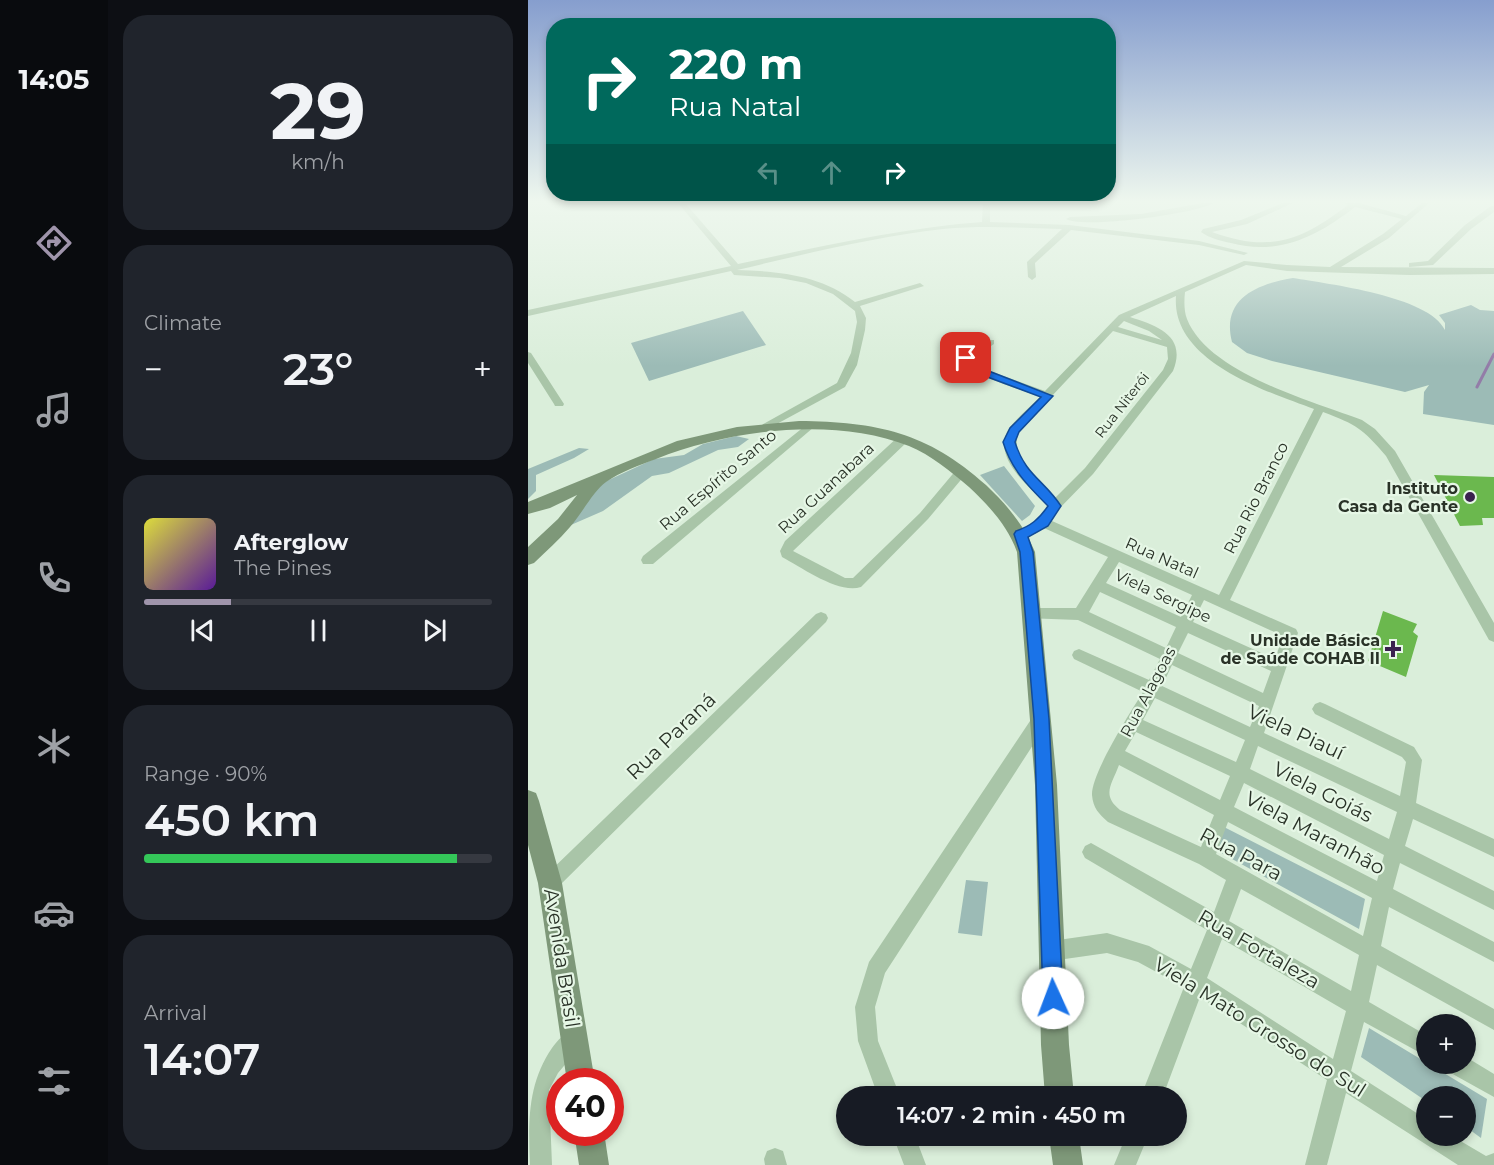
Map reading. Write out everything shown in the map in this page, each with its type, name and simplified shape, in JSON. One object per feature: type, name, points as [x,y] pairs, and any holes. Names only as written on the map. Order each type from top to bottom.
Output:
[{"type":"street","points":[[728,257],[736,267]]},
{"type":"street","points":[[528,313],[777,257]]},
{"type":"street","points":[[1032,277],[1031,262],[1036,257]]},
{"type":"street","points":[[1243,257],[1247,259]]},
{"type":"street","points":[[1331,269],[1351,257]]},
{"type":"street","points":[[1345,261],[1425,265],[1437,257]]},
{"type":"street","points":[[1221,273],[1233,258],[1287,268],[1452,273],[1494,271]]},
{"type":"street","points":[[1055,506],[1026,476],[1009,448],[1010,437],[1014,430],[1122,317],[1247,259]]},
{"type":"street","points":[[754,262],[759,273]]},
{"type":"street","points":[[715,272],[789,276],[814,282],[830,289],[860,310],[862,321],[856,352],[844,380],[834,390],[762,429]]},
{"type":"street","points":[[854,306],[920,286]]},
{"type":"street","points":[[1181,290],[1180,305],[1183,320],[1208,353],[1249,381],[1358,422],[1371,431],[1391,454],[1494,636]]},
{"type":"street","points":[[1122,317],[1155,329],[1164,335],[1170,345]]},
{"type":"street","points":[[1112,328],[1170,345]]},
{"type":"street","points":[[991,342],[966,358],[967,363],[978,370],[1048,396]]},
{"type":"street","name":"Rua Niterói","points":[[1043,522],[1055,506],[1089,471],[1168,371],[1173,357],[1170,345]]},
{"type":"street","points":[[528,355],[559,404]]},
{"type":"street","name":"Rua Rio Branco","points":[[1222,603],[1320,407]]},
{"type":"street","points":[[536,506],[683,444],[762,429],[810,426],[867,431],[903,439],[933,452],[961,472],[999,508],[1021,534],[1026,552],[1041,719],[1055,1045],[1059,1086]]},
{"type":"street","name":"Rua Espírito Santo","points":[[648,560],[810,426]]},
{"type":"street","name":"Rua Guanabara","points":[[903,439],[790,544],[786,550],[789,556],[843,583],[849,585],[856,583],[924,516],[961,472]]},
{"type":"street","points":[[530,554],[564,523],[599,480]]},
{"type":"street","points":[[536,506],[559,508],[564,523]]},
{"type":"street","points":[[1021,534],[1033,530],[1043,522]]},
{"type":"street","name":"Rua Natal","points":[[1043,522],[1291,633],[1280,668]]},
{"type":"street","points":[[1080,614],[1116,555]]},
{"type":"street","name":"Viela Sergipe","points":[[1097,585],[1280,668]]},
{"type":"street","name":"Rua Alagoas","points":[[1100,793],[1115,754],[1153,688],[1200,593]]},
{"type":"street","points":[[1030,614],[1080,614],[1268,704]]},
{"type":"street","name":"Rua Paraná","points":[[550,883],[820,618]]},
{"type":"street","name":"Viela Piauí","points":[[1079,655],[1494,848]]},
{"type":"street","points":[[1205,858],[1268,704],[1280,668]]},
{"type":"street","points":[[1316,1165],[1358,1005],[1382,894],[1407,808],[1414,760],[1408,752],[1320,710]]},
{"type":"street","points":[[885,1086],[868,1041],[865,1007],[876,969],[1041,719]]},
{"type":"street","name":"Viela Goiás","points":[[1132,722],[1239,772],[1494,901]]},
{"type":"street","name":"Viela Maranhão","points":[[1115,754],[1494,952]]},
{"type":"street","name":"Rua Para","points":[[1100,793],[1102,807],[1114,816],[1205,858],[1494,1020]]},
{"type":"street","name":"Avenida Brasil","points":[[528,801],[550,883],[579,1068]]},
{"type":"street","name":"Rua Fortaleza","points":[[1091,852],[1416,1040]]},
{"type":"street","points":[[1156,1086],[1197,983],[1216,925],[1237,876]]},
{"type":"street","name":"Viela Mato Grosso do Sul","points":[[1051,951],[1107,943],[1142,953],[1197,983],[1416,1126]]},
{"type":"street","points":[[541,1165],[538,1089],[549,1065],[575,1038]]},
{"type":"street","points":[[1473,1074],[1494,1086]]},
{"type":"street","points":[[591,1146],[594,1165]]},
{"type":"street","points":[[908,1146],[915,1165]]},
{"type":"street","points":[[1066,1146],[1068,1165]]},
{"type":"street","points":[[1125,1165],[1133,1146]]},
{"type":"street","points":[[1448,1146],[1479,1165]]},
{"type":"shaded area","points":[[1293,278],[1352,288],[1399,300],[1435,318],[1445,330],[1445,323],[1439,315],[1471,305],[1480,310],[1494,311],[1494,425],[1423,414],[1424,392],[1429,385],[1405,392],[1272,361],[1247,353],[1232,342],[1230,327],[1232,315],[1244,296],[1266,284]]},
{"type":"shaded area","points":[[743,311],[766,345],[649,381],[631,343]]},
{"type":"shaded area","points":[[736,436],[749,439],[738,447],[718,450],[669,473],[652,476],[603,511],[564,528],[600,484],[654,459],[684,455],[703,444]]},
{"type":"shaded area","points":[[579,448],[589,449],[536,475],[536,491],[528,499],[528,469]]},
{"type":"shaded area","points":[[1004,466],[1035,506],[1030,515],[1022,521],[980,475]]},
{"type":"shaded area","points":[[1224,827],[1365,899],[1359,929],[1214,849]]},
{"type":"shaded area","points":[[966,880],[988,882],[982,936],[958,933]]},
{"type":"shaded area","points":[[1369,1028],[1416,1056],[1416,1074],[1445,1074],[1465,1086],[1416,1086],[1416,1094],[1361,1057]]},
{"type":"shaded area","points":[[1476,1092],[1487,1099],[1481,1138],[1476,1134]]},
{"type":"building","name":"Instituto Casa da Gente","points":[[1434,475],[1494,477],[1494,518],[1482,518],[1483,525],[1460,526]]},
{"type":"building","name":"Unidade Básica de Saúde COHAB II","points":[[1383,611],[1417,624],[1413,632],[1418,636],[1406,677],[1368,661]]},
{"type":"waterway","points":[[1477,387],[1494,354]]},
{"type":"place","name":"Instituto Casa da Gente","points":[[1470,497]]},
{"type":"place","name":"Unidade Básica de Saúde COHAB II","points":[[1393,649]]},
{"type":"route","points":[[966,358],[965,361],[971,367],[1048,396],[1014,430],[1010,437],[1009,448],[1026,476],[1055,506],[1043,522],[1033,530],[1021,534],[1026,552],[1046,785],[1053,998]]}]
